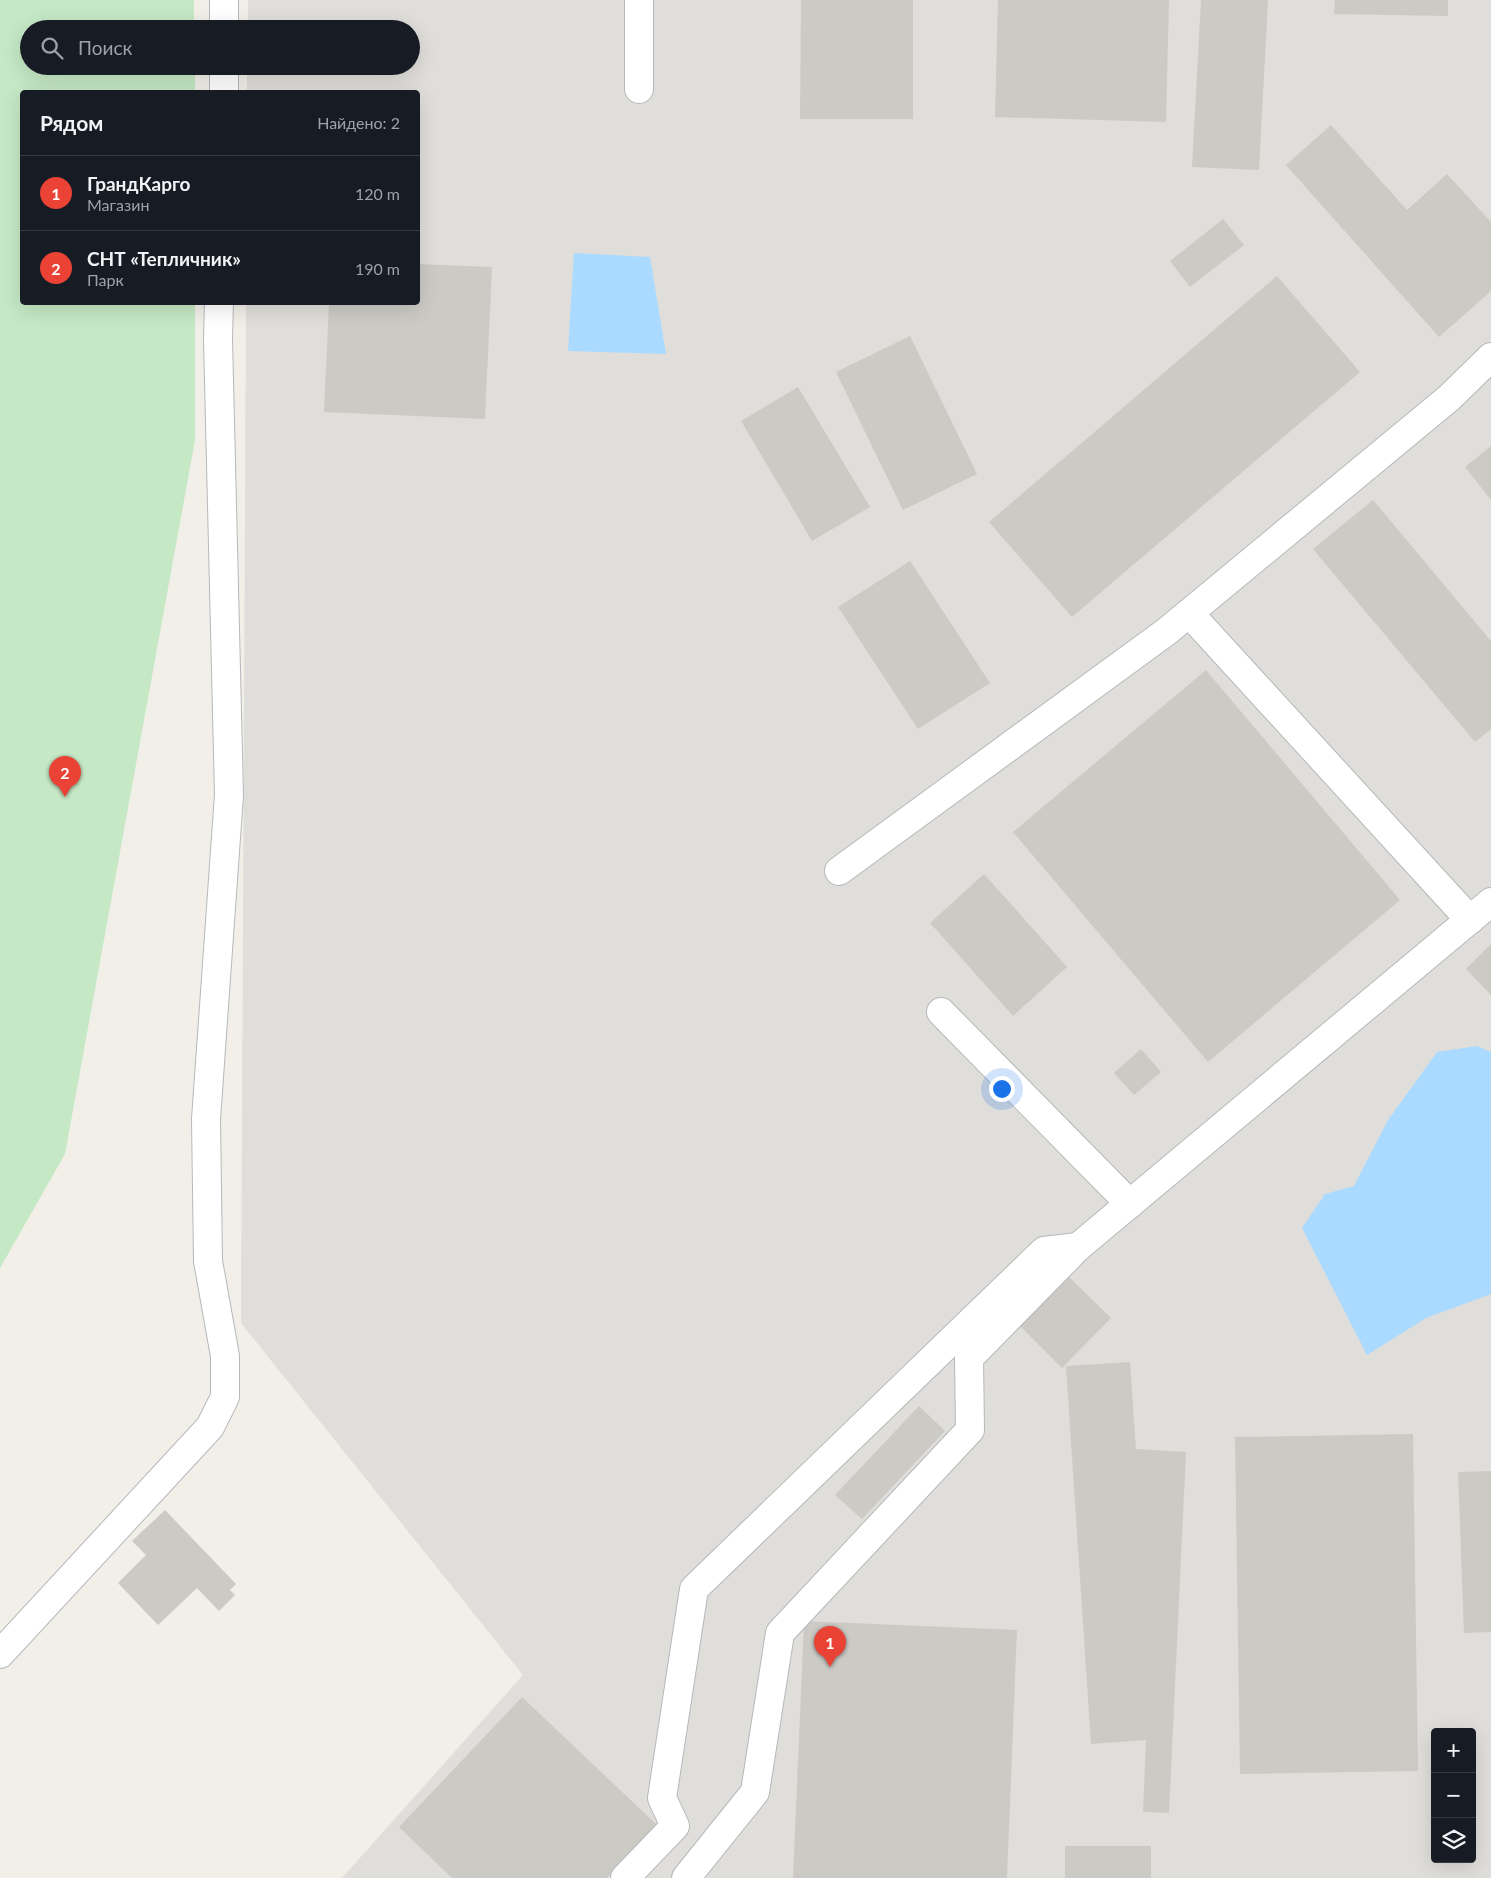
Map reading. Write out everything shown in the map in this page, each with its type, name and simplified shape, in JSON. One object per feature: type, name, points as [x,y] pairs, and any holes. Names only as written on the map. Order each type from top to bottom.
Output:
[{"type":"street","points":[[224,0],[224,20]]},
{"type":"street","points":[[639,0],[639,89]]},
{"type":"street","points":[[224,75],[224,90]]},
{"type":"street","points":[[0,1654],[210,1427],[225,1397],[225,1356],[208,1261],[206,1119],[229,794],[219,305]]},
{"type":"street","points":[[839,871],[1166,632],[1449,398],[1491,357]]},
{"type":"street","points":[[1189,613],[1470,920]]},
{"type":"street","points":[[686,1878],[755,1792],[780,1633],[970,1430],[969,1358],[1078,1247],[1491,902]]},
{"type":"street","points":[[941,1012],[1130,1204]]},
{"type":"street","points":[[625,1878],[675,1826],[662,1798],[694,1589],[1044,1251],[1078,1247]]},
{"type":"shaded area","points":[[248,0],[1491,0],[1491,1878],[342,1878],[523,1675],[241,1323],[246,305],[420,305],[420,90],[247,90],[247,75],[420,75],[420,20],[248,20]]},
{"type":"green space","points":[[0,0],[194,0],[194,20],[20,20],[20,75],[195,75],[195,90],[20,90],[20,305],[195,305],[195,440],[65,1154],[0,1268]]},
{"type":"water","points":[[574,253],[650,257],[666,354],[568,351]]},
{"type":"water","points":[[1477,1046],[1491,1052],[1491,1294],[1426,1318],[1367,1355],[1302,1228],[1325,1194],[1354,1186],[1388,1120],[1437,1052]]},
{"type":"building","points":[[801,0],[913,0],[913,119],[800,119]]},
{"type":"building","points":[[998,0],[1169,0],[1166,122],[995,117]]},
{"type":"building","points":[[1201,0],[1268,0],[1259,170],[1192,167]]},
{"type":"building","points":[[1335,0],[1448,0],[1448,16],[1334,14]]},
{"type":"building","points":[[1331,125],[1407,210],[1447,174],[1491,222],[1491,291],[1439,337],[1286,165]]},
{"type":"building","points":[[1223,219],[1244,245],[1190,287],[1170,261]]},
{"type":"building","points":[[420,264],[492,267],[485,419],[324,412],[329,305],[420,305]]},
{"type":"building","points":[[1277,276],[1360,372],[1072,617],[989,522]]},
{"type":"building","points":[[910,336],[977,474],[903,510],[836,372]]},
{"type":"building","points":[[798,387],[870,507],[812,541],[741,421]]},
{"type":"building","points":[[1491,446],[1491,500],[1465,467]]},
{"type":"building","points":[[1373,500],[1491,641],[1491,729],[1475,742],[1313,549]]},
{"type":"building","points":[[910,561],[990,683],[918,729],[838,607]]},
{"type":"building","points":[[1206,670],[1400,900],[1208,1062],[1013,832]]},
{"type":"building","points":[[984,874],[1067,967],[1013,1016],[930,923]]},
{"type":"building","points":[[1491,944],[1491,995],[1466,969]]},
{"type":"building","points":[[1141,1049],[1161,1072],[1134,1095],[1114,1073]]},
{"type":"building","points":[[1066,1274],[1111,1318],[1062,1368],[1017,1323]]},
{"type":"building","points":[[1130,1362],[1136,1449],[1186,1452],[1169,1813],[1143,1812],[1146,1740],[1091,1744],[1066,1366]]},
{"type":"building","points":[[919,1406],[945,1431],[862,1519],[835,1495]]},
{"type":"building","points":[[1413,1434],[1418,1771],[1240,1774],[1235,1437]]},
{"type":"building","points":[[1491,1471],[1491,1632],[1464,1633],[1458,1472]]},
{"type":"building","points":[[165,1510],[236,1584],[230,1590],[235,1595],[219,1611],[197,1588],[158,1625],[118,1583],[146,1555],[132,1541]]},
{"type":"building","points":[[804,1621],[1017,1630],[1007,1878],[793,1878]]},
{"type":"building","points":[[522,1697],[657,1825],[607,1878],[452,1878],[399,1827]]},
{"type":"building","points":[[1065,1846],[1151,1846],[1151,1878],[1065,1878]]},
{"type":"place","name":"СНТ «Тепличник»","points":[[65,797]]},
{"type":"place","name":"ГрандКарго","points":[[830,1667]]}]
